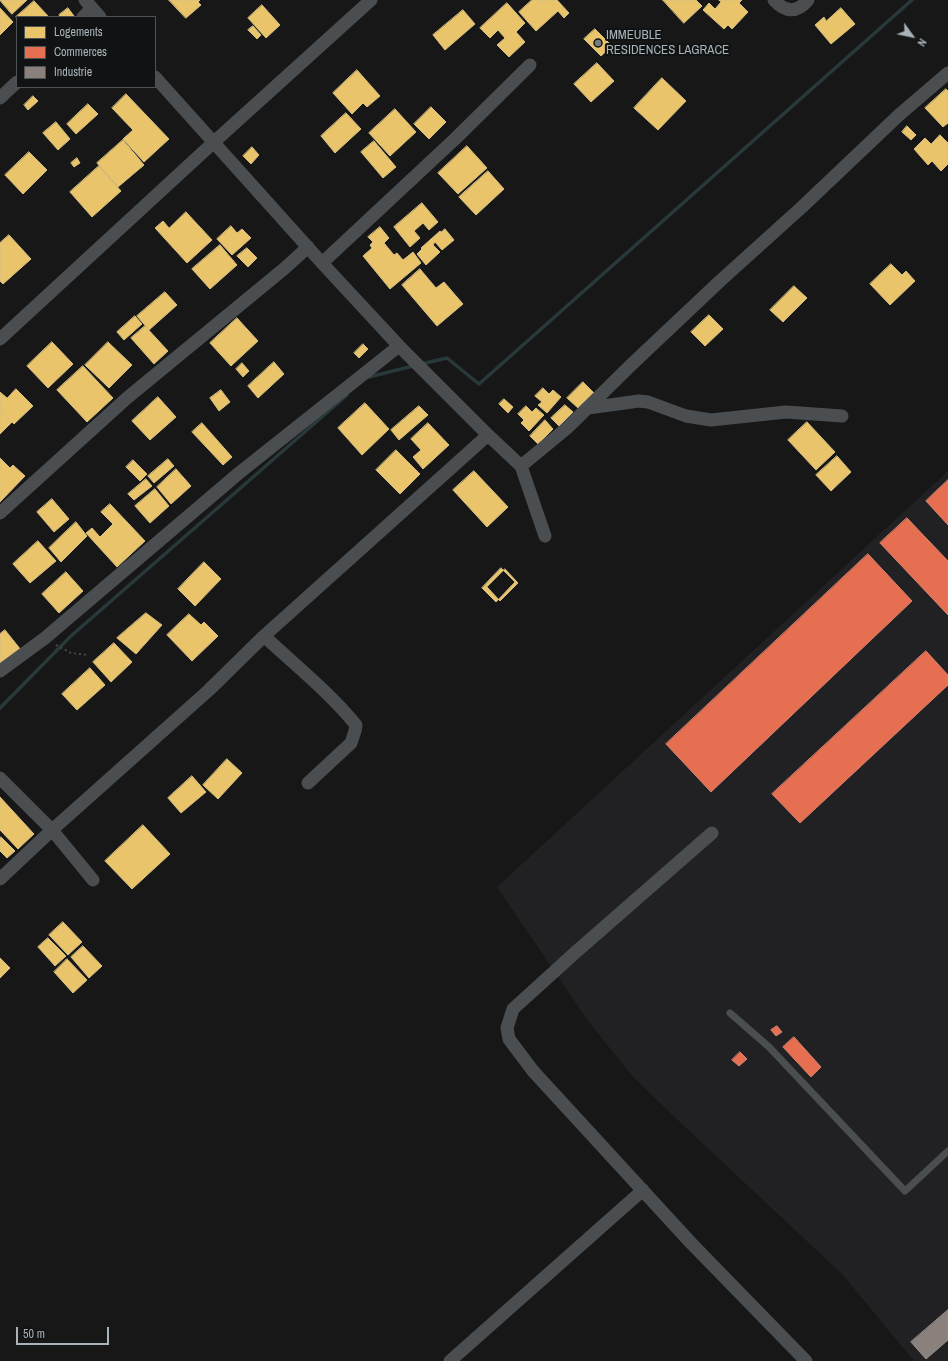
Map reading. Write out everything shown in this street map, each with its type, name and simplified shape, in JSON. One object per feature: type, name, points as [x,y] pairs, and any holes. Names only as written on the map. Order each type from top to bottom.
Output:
[{"type":"street","points":[[0,339],[371,0]]},
{"type":"street","points":[[774,0],[780,6],[791,10],[803,6],[808,0]]},
{"type":"street","points":[[322,263],[456,138],[530,65]]},
{"type":"street","points":[[521,466],[567,428],[714,286],[899,115],[948,72]]},
{"type":"street","points":[[156,78],[322,263],[400,346],[488,435],[521,466],[545,536]]},
{"type":"street","points":[[0,98],[16,83]]},
{"type":"street","points":[[0,513],[127,398],[279,274],[308,247]]},
{"type":"street","points":[[0,671],[45,638],[240,474],[400,346]]},
{"type":"street","points":[[588,408],[639,401],[648,402],[686,416],[711,420],[786,412],[842,416]]},
{"type":"street","points":[[0,879],[52,830],[209,690],[264,636],[488,435]]},
{"type":"street","points":[[264,636],[318,686],[356,725],[351,743],[308,783]]},
{"type":"street","points":[[0,778],[52,830],[93,880]]},
{"type":"street","points":[[712,833],[513,1009],[507,1028],[509,1039],[533,1071],[697,1248],[806,1361]]},
{"type":"street","points":[[450,1361],[643,1190]]},
{"type":"lane","points":[[730,1013],[769,1047],[905,1191],[948,1151]]},
{"type":"path","points":[[45,638],[62,649],[87,655]]},
{"type":"shaded area","points":[[948,471],[948,1361],[914,1361],[843,1275],[634,1078],[588,1021],[497,887]]},
{"type":"building: Logements","points":[[0,0],[27,0],[12,14]]},
{"type":"building: Logements","points":[[169,0],[200,0],[198,2],[201,5],[186,18]]},
{"type":"building: Logements","points":[[532,0],[557,0],[569,13],[564,18],[558,11],[536,31],[519,12]]},
{"type":"building: Logements","points":[[663,0],[696,0],[702,6],[684,23]]},
{"type":"building: Logements","points":[[719,0],[742,0],[739,3],[748,12],[732,29],[728,25],[724,29],[703,10],[709,3],[715,9],[721,2]]},
{"type":"building: Logements","points":[[34,1],[48,16],[17,16]]},
{"type":"building: Logements","points":[[507,3],[525,23],[516,32],[525,42],[509,57],[497,45],[505,38],[498,30],[490,38],[480,28]]},
{"type":"building: Logements","points":[[262,5],[280,25],[266,38],[248,18]]},
{"type":"building: Logements","points":[[0,8],[13,22],[0,35]]},
{"type":"building: Logements","points":[[68,8],[74,16],[60,16],[59,15]]},
{"type":"building: Logements","points":[[841,8],[855,24],[831,44],[815,25],[824,17],[826,21]]},
{"type":"building: Logements","points":[[463,10],[475,24],[445,50],[433,35]]},
{"type":"building: Logements","points":[[253,26],[261,35],[257,39],[248,30]]},
{"type":"building: Logements","name":"IMMEUBLE RESIDENCES LAGRACE","points":[[595,29],[612,46],[601,56],[584,39]]},
{"type":"building: Logements","points":[[597,63],[614,81],[591,102],[574,84]]},
{"type":"building: Logements","points":[[357,70],[380,96],[367,107],[363,103],[352,114],[333,93]]},
{"type":"building: Logements","points":[[662,78],[686,101],[658,130],[634,108]]},
{"type":"building: Logements","points":[[946,89],[948,91],[948,123],[943,127],[925,108]]},
{"type":"building: Logements","points":[[126,94],[169,139],[144,162],[123,139],[133,130],[112,108]]},
{"type":"building: Logements","points":[[33,96],[38,101],[28,110],[24,105]]},
{"type":"building: Logements","points":[[88,104],[98,114],[76,134],[67,124]]},
{"type":"building: Logements","points":[[431,107],[446,122],[429,139],[414,124]]},
{"type":"building: Logements","points":[[395,109],[416,132],[390,156],[369,133]]},
{"type":"building: Logements","points":[[346,113],[361,129],[335,153],[321,136]]},
{"type":"building: Logements","points":[[56,122],[70,139],[58,150],[43,133]]},
{"type":"building: Logements","points":[[907,126],[916,135],[911,140],[902,132]]},
{"type":"building: Logements","points":[[940,135],[948,143],[948,164],[941,171],[932,161],[928,165],[914,149],[925,138],[931,144]]},
{"type":"building: Logements","points":[[123,140],[144,165],[118,187],[97,163]]},
{"type":"building: Logements","points":[[374,141],[396,167],[383,178],[361,152]]},
{"type":"building: Logements","points":[[467,146],[487,168],[458,194],[438,173]]},
{"type":"building: Logements","points":[[252,147],[259,155],[251,164],[243,156]]},
{"type":"building: Logements","points":[[29,152],[47,170],[23,194],[5,175]]},
{"type":"building: Logements","points":[[77,158],[80,163],[74,167],[71,163]]},
{"type":"building: Logements","points":[[99,166],[121,191],[92,217],[70,192]]},
{"type":"building: Logements","points":[[488,171],[504,189],[476,215],[459,197]]},
{"type":"building: Logements","points":[[422,203],[438,222],[429,230],[423,223],[414,231],[420,238],[410,247],[394,227]]},
{"type":"building: Logements","points":[[186,212],[212,240],[187,263],[155,228],[163,221],[169,228]]},
{"type":"building: Logements","points":[[231,226],[237,233],[242,229],[251,238],[232,255],[217,239]]},
{"type":"building: Logements","points":[[380,227],[389,238],[384,243],[394,255],[397,253],[403,260],[413,252],[421,263],[390,289],[363,256],[372,248],[370,245],[373,242],[368,237]]},
{"type":"building: Logements","points":[[445,229],[454,240],[442,250],[435,242],[433,245],[440,252],[426,265],[417,254],[422,249],[421,248],[440,231],[441,232]]},
{"type":"building: Logements","points":[[9,235],[31,259],[3,284],[0,281],[0,243]]},
{"type":"building: Logements","points":[[220,245],[237,265],[210,289],[192,269]]},
{"type":"building: Logements","points":[[247,248],[257,258],[248,267],[237,256]]},
{"type":"building: Logements","points":[[891,264],[902,275],[906,271],[915,281],[890,305],[870,284]]},
{"type":"building: Logements","points":[[420,269],[436,288],[444,282],[463,304],[437,326],[402,285]]},
{"type":"building: Logements","points":[[794,286],[807,298],[783,322],[770,310]]},
{"type":"building: Logements","points":[[165,292],[177,305],[149,330],[137,316]]},
{"type":"building: Logements","points":[[709,315],[723,329],[705,346],[691,332]]},
{"type":"building: Logements","points":[[135,316],[142,324],[124,340],[117,332]]},
{"type":"building: Logements","points":[[237,318],[258,341],[231,366],[210,343]]},
{"type":"building: Logements","points":[[145,326],[168,351],[154,364],[131,338]]},
{"type":"building: Logements","points":[[52,342],[73,364],[48,388],[27,366]]},
{"type":"building: Logements","points":[[108,342],[132,365],[109,388],[85,365]]},
{"type":"building: Logements","points":[[363,344],[368,349],[359,358],[354,353]]},
{"type":"building: Logements","points":[[274,362],[284,374],[258,398],[248,386]]},
{"type":"building: Logements","points":[[242,363],[249,371],[243,377],[236,369]]},
{"type":"building: Logements","points":[[83,366],[113,398],[87,422],[57,390]]},
{"type":"building: Logements","points":[[583,382],[594,393],[578,408],[567,398]]},
{"type":"building: Logements","points":[[543,388],[549,394],[553,390],[561,397],[547,413],[538,405],[542,402],[535,396]]},
{"type":"building: Logements","points":[[16,389],[33,406],[14,424],[0,410],[0,392],[7,398]]},
{"type":"building: Logements","points":[[221,390],[230,402],[219,411],[210,398]]},
{"type":"building: Logements","points":[[158,397],[176,417],[150,440],[132,421]]},
{"type":"building: Logements","points":[[504,399],[513,407],[508,413],[499,404]]},
{"type":"building: Logements","points":[[365,403],[389,429],[362,455],[338,428]]},
{"type":"building: Logements","points":[[565,405],[573,412],[559,426],[551,418]]},
{"type":"building: Logements","points":[[419,406],[428,415],[399,440],[391,430]]},
{"type":"building: Logements","points":[[526,406],[532,412],[536,408],[544,415],[529,431],[521,423],[524,420],[518,414]]},
{"type":"building: Logements","points":[[0,410],[12,422],[0,434]]},
{"type":"building: Logements","points":[[545,420],[553,429],[538,444],[530,436]]},
{"type":"building: Logements","points":[[807,422],[835,452],[816,470],[788,440]]},
{"type":"building: Logements","points":[[202,423],[232,457],[223,465],[192,432]]},
{"type":"building: Logements","points":[[428,423],[449,445],[423,469],[413,457],[421,450],[411,439]]},
{"type":"building: Logements","points":[[396,450],[420,474],[400,494],[376,470]]},
{"type":"building: Logements","points":[[837,456],[851,472],[831,491],[816,475]]},
{"type":"building: Logements","points":[[0,458],[10,468],[13,465],[25,476],[0,502]]},
{"type":"building: Logements","points":[[168,459],[174,466],[154,483],[148,476]]},
{"type":"building: Logements","points":[[133,460],[147,474],[140,481],[126,467]]},
{"type":"building: Logements","points":[[176,469],[191,486],[171,504],[157,487]]},
{"type":"building: Logements","points":[[474,471],[508,507],[487,527],[453,490]]},
{"type":"building: Logements","points":[[146,479],[152,486],[134,500],[128,494]]},
{"type":"building: Logements","points":[[155,489],[169,506],[150,523],[135,506]]},
{"type":"building: Logements","points":[[52,499],[69,519],[54,532],[37,512]]},
{"type":"building: Logements","points":[[110,504],[145,541],[117,567],[86,533],[92,528],[100,537],[113,524],[101,512]]},
{"type":"building: Logements","points":[[76,522],[87,536],[61,562],[49,548]]},
{"type":"building: Logements","points":[[38,541],[56,561],[30,583],[13,564]]},
{"type":"building: Logements","points":[[204,562],[221,579],[195,606],[178,589]]},
{"type":"building: Logements","points":[[501,568],[515,582],[496,602],[482,588]]},
{"type":"building: Logements","points":[[505,569],[518,583],[500,601],[487,587]]},
{"type":"building: Logements","points":[[66,572],[83,591],[59,613],[42,594]]},
{"type":"building: Logements","points":[[146,613],[162,625],[136,654],[117,638]]},
{"type":"building: Logements","points":[[189,614],[201,625],[204,622],[218,636],[192,661],[167,635]]},
{"type":"building: Logements","points":[[5,630],[21,650],[0,667],[0,634]]},
{"type":"building: Logements","points":[[114,643],[132,662],[111,682],[93,662]]},
{"type":"building: Logements","points":[[90,668],[105,685],[77,710],[62,694]]},
{"type":"building: Logements","points":[[227,759],[242,773],[218,799],[203,785]]},
{"type":"building: Logements","points":[[192,776],[206,792],[181,813],[168,798]]},
{"type":"building: Logements","points":[[0,797],[34,834],[18,849],[0,830]]},
{"type":"building: Logements","points":[[143,825],[170,854],[132,889],[105,861]]},
{"type":"building: Logements","points":[[1,837],[15,851],[7,858],[0,851]]},
{"type":"building: Logements","points":[[63,922],[82,942],[68,955],[49,935]]},
{"type":"building: Logements","points":[[48,938],[66,956],[55,966],[38,947]]},
{"type":"building: Logements","points":[[83,946],[102,966],[89,978],[71,957]]},
{"type":"building: Logements","points":[[0,958],[10,968],[0,978]]},
{"type":"building: Logements","points":[[67,959],[87,980],[73,993],[54,972]]},
{"type":"building: Commerces","points":[[948,480],[948,525],[926,501]]},
{"type":"building: Commerces","points":[[907,518],[948,561],[948,615],[880,543]]},
{"type":"building: Commerces","points":[[868,554],[912,601],[711,792],[666,744]]},
{"type":"building: Commerces","points":[[926,651],[948,675],[948,685],[800,823],[772,794]]},
{"type":"building: Commerces","points":[[777,1026],[782,1032],[776,1036],[771,1030]]},
{"type":"building: Commerces","points":[[794,1037],[821,1067],[811,1077],[783,1047]]},
{"type":"building: Commerces","points":[[740,1052],[747,1059],[739,1066],[732,1060]]},
{"type":"building: Industrie","points":[[948,1310],[948,1340],[926,1359],[911,1342]]},
{"type":"waterway","points":[[421,364],[447,358],[479,384],[912,0]]},
{"type":"waterway","points":[[369,377],[413,366]]},
{"type":"waterway","points":[[0,708],[71,636],[347,395]]},
{"type":"place","name":"IMMEUBLE RESIDENCES LAGRACE","points":[[598,43]]}]
